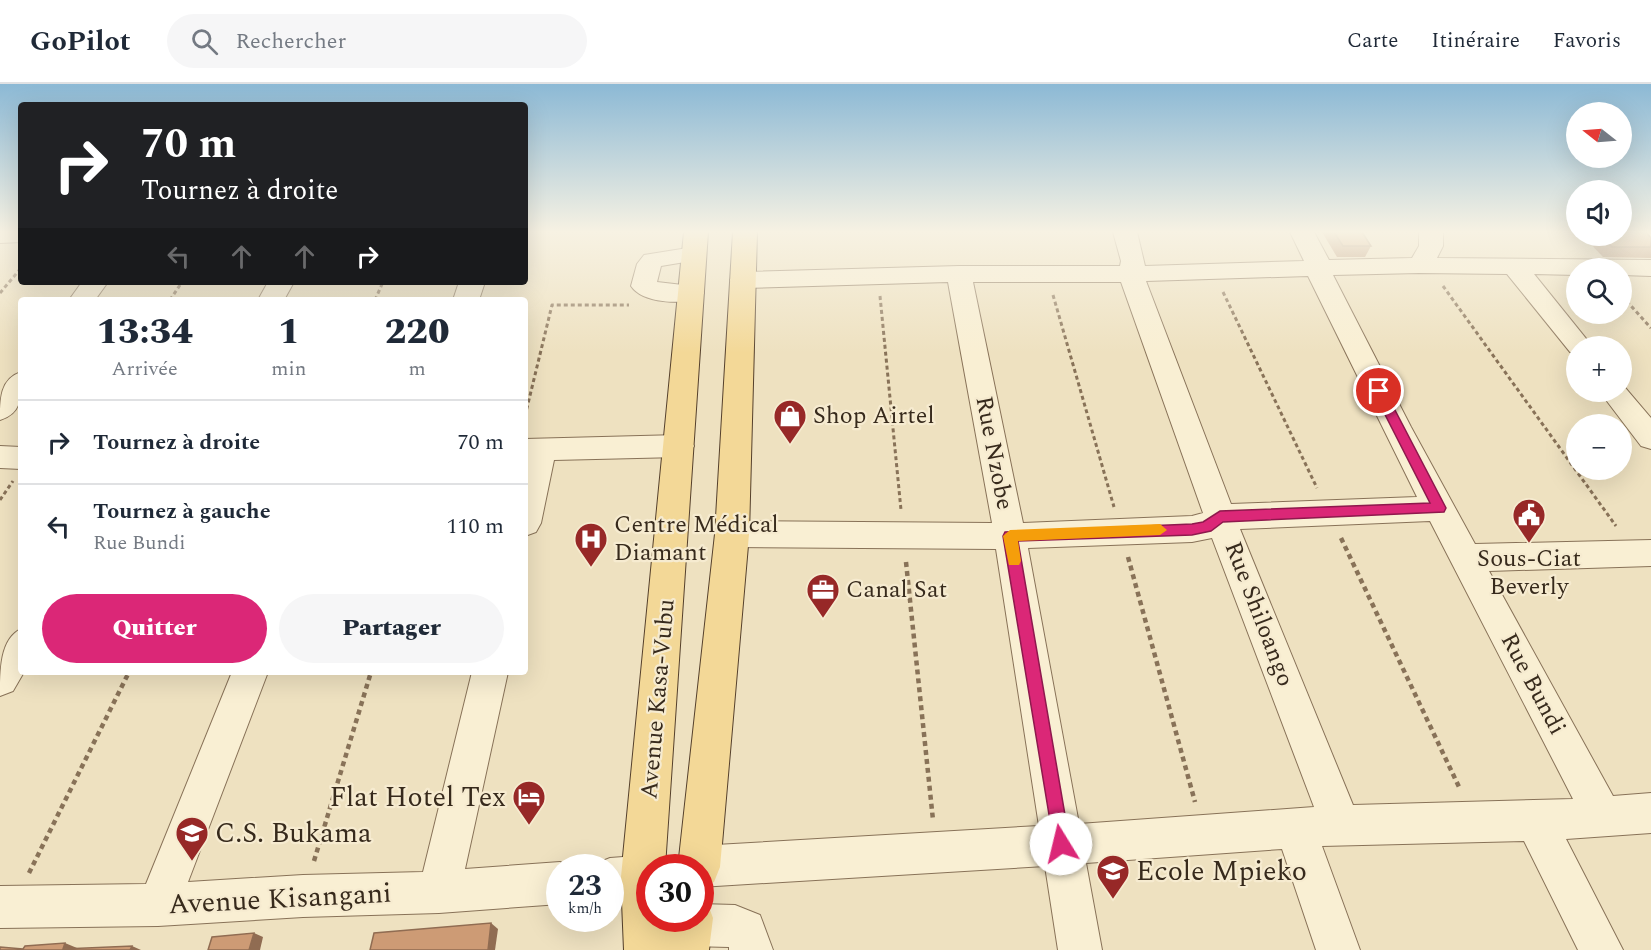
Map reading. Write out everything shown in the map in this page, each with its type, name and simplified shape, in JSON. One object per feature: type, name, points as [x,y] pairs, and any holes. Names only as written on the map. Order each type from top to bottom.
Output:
[{"type":"main road","name":"Avenue Kasa-Vubu","points":[[647,950],[634,877],[679,446],[693,272]]},
{"type":"main road","points":[[700,854],[732,534],[743,272]]},
{"type":"street","points":[[647,272],[644,286],[655,291],[691,293]]},
{"type":"street","points":[[743,280],[959,274],[1174,272]]},
{"type":"street","name":"Rue Bundi","points":[[1319,272],[1396,427],[1602,815]]},
{"type":"street","points":[[1519,272],[1571,336]]},
{"type":"street","name":"Rue Nzobe","points":[[959,274],[1010,536],[1080,950]]},
{"type":"street","name":"Rue Shiloango","points":[[1131,274],[1220,517],[1341,825]]},
{"type":"street","points":[[0,410],[18,386]]},
{"type":"street","points":[[1622,402],[1651,438]]},
{"type":"street","points":[[528,499],[534,450],[679,446]]},
{"type":"street","points":[[732,534],[1010,536],[1199,528],[1206,527],[1220,517],[1440,508]]},
{"type":"street","points":[[1466,558],[1643,553]]},
{"type":"street","points":[[0,680],[18,649]]},
{"type":"street","points":[[158,905],[249,675]]},
{"type":"street","points":[[439,892],[489,675]]},
{"type":"street","points":[[714,866],[936,854],[1341,825],[1535,821],[1651,813]]},
{"type":"street","points":[[1535,821],[1601,950]]},
{"type":"street","points":[[1295,828],[1338,950]]},
{"type":"street","name":"Avenue Kisangani","points":[[6,908],[158,905],[303,896],[439,892],[546,884]]},
{"type":"street","points":[[714,928],[735,926],[745,930],[751,950]]},
{"type":"path","points":[[0,293],[17,272]]},
{"type":"path","points":[[1214,272],[1476,822]]},
{"type":"path","points":[[1429,272],[1643,553]]},
{"type":"path","points":[[1047,274],[1121,531],[1204,834]]},
{"type":"path","points":[[878,277],[936,854]]},
{"type":"path","points":[[528,404],[552,305],[633,305]]},
{"type":"path","points":[[1632,307],[1651,328]]},
{"type":"path","points":[[0,500],[12,464]]},
{"type":"path","points":[[6,908],[127,675]]},
{"type":"path","points":[[303,896],[370,675]]},
{"type":"building","points":[[491,923],[488,950],[370,950],[374,933]]},
{"type":"building","points":[[254,933],[249,950],[208,950],[212,937]]},
{"type":"building","points":[[65,943],[63,949],[132,946],[130,950],[0,950],[0,947],[23,949],[25,946]]},
{"type":"slow traffic","points":[[1014,561],[1010,536],[1160,530]]},
{"type":"place","name":"Shop Airtel","points":[[790,445]]},
{"type":"place","name":"Sous-Ciat Beverly","points":[[1529,544]]},
{"type":"place","name":"Centre Médical Diamant","points":[[591,568]]},
{"type":"place","name":"Canal Sat","points":[[823,619]]},
{"type":"place","name":"Flat Hotel Tex","points":[[529,826]]},
{"type":"place","name":"C.S. Bukama","points":[[192,862]]},
{"type":"place","name":"Ecole Mpieko","points":[[1113,900]]},
{"type":"route","points":[[1061,844],[1010,536],[1192,529],[1206,527],[1220,517],[1440,508],[1379,391]]}]
